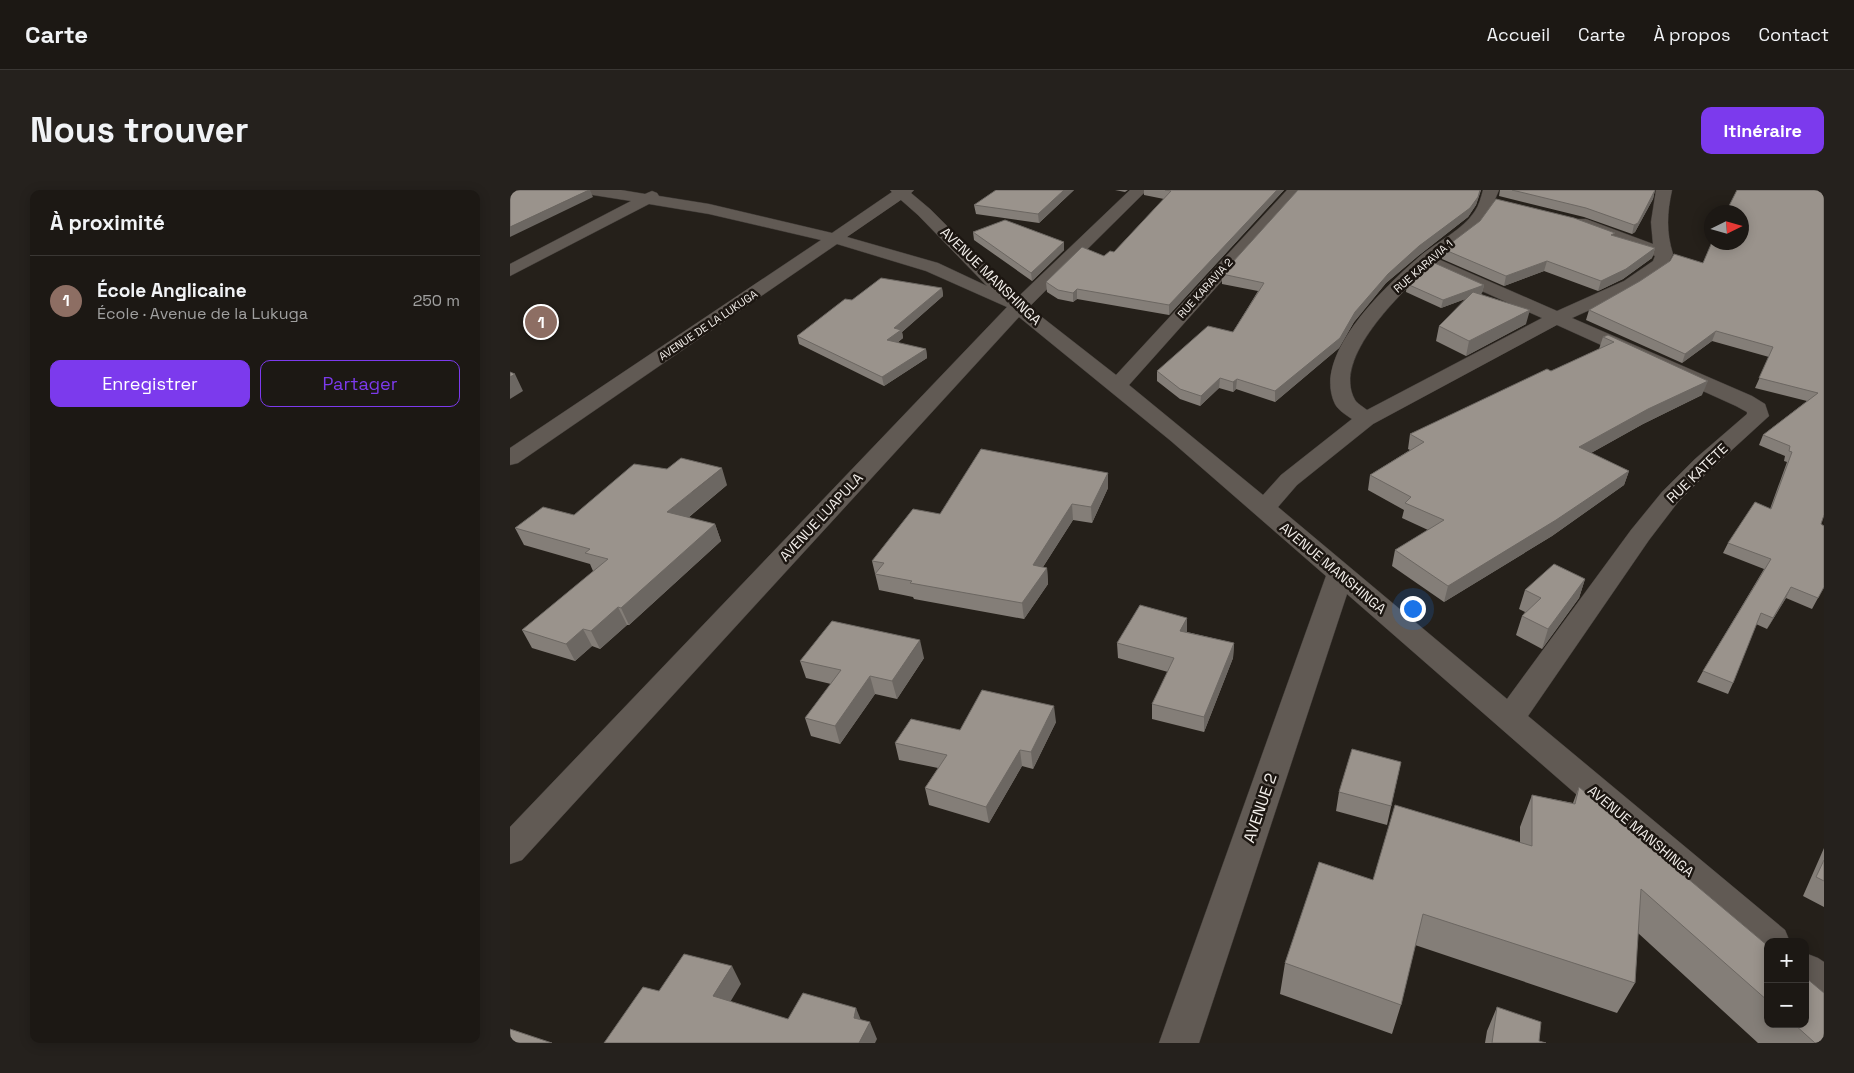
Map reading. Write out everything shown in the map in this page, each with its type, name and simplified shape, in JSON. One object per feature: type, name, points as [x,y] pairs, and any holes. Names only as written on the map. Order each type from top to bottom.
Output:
[{"type":"street","points":[[593,190],[647,198],[774,223],[910,258],[1018,307]]},
{"type":"street","points":[[510,271],[663,190]]},
{"type":"street","name":"AVENUE LUAPULA","points":[[510,850],[1018,307],[1139,190]]},
{"type":"street","name":"RUE KARAVIA 2","points":[[1117,386],[1295,190]]},
{"type":"street","points":[[1263,509],[1289,480],[1365,420],[1557,318],[1630,285],[1660,264],[1665,254],[1658,237],[1664,190]]},
{"type":"street","name":"AVENUE MANSHINGA","points":[[902,191],[1018,307],[1179,436],[1767,938]]},
{"type":"street","name":"AVENUE DE LA LUKUGA","points":[[510,458],[835,240],[902,191]]},
{"type":"street","name":"RUE KARAVIA 1","points":[[1365,420],[1345,403],[1339,380],[1347,353],[1364,325],[1387,297],[1426,260],[1468,228],[1494,198]]},
{"type":"street","points":[[1564,218],[1613,233],[1665,254]]},
{"type":"street","name":"RUE KATETE","points":[[1426,260],[1757,409],[1758,416],[1703,464],[1670,497],[1640,535],[1509,719]]},
{"type":"street","name":"AVENUE 2","points":[[1179,1043],[1340,574]]},
{"type":"street","points":[[1809,973],[1824,986]]},
{"type":"building","points":[[510,190],[589,190],[510,227]]},
{"type":"building","points":[[996,190],[1064,190],[1038,214],[974,205]]},
{"type":"building","points":[[1165,190],[1277,190],[1169,305],[1077,289],[1073,293],[1058,290],[1046,282],[1082,247],[1104,256],[1110,251],[1114,252],[1171,191]]},
{"type":"building","points":[[1298,190],[1480,190],[1478,197],[1470,208],[1419,246],[1388,274],[1355,312],[1340,338],[1275,391],[1237,379],[1233,382],[1220,378],[1201,396],[1180,389],[1157,371],[1208,326],[1233,332],[1264,283],[1222,274]]},
{"type":"building","points":[[1512,190],[1655,190],[1638,223],[1634,225],[1586,208]]},
{"type":"building","points":[[1737,190],[1824,190],[1824,515],[1821,524],[1824,526],[1824,587],[1818,598],[1791,587],[1773,618],[1761,613],[1733,683],[1703,671],[1771,559],[1728,543],[1755,502],[1771,509],[1792,452],[1789,451],[1790,446],[1763,435],[1818,393],[1759,378],[1773,347],[1716,331],[1685,354],[1589,310],[1640,281],[1670,261],[1674,254],[1703,263],[1709,250],[1749,250],[1749,205],[1730,205]]},
{"type":"building","points":[[1496,199],[1574,218],[1615,233],[1611,235],[1655,248],[1626,269],[1601,281],[1547,261],[1506,276],[1443,249],[1480,221]]},
{"type":"building","points":[[1005,220],[1064,242],[1031,273],[973,232]]},
{"type":"building","points":[[1430,261],[1484,285],[1443,300],[1407,284]]},
{"type":"building","points":[[881,278],[942,288],[894,328],[901,330],[887,340],[926,349],[882,377],[797,336],[845,299],[852,300]]},
{"type":"building","points":[[1473,292],[1530,310],[1469,341],[1439,326]]},
{"type":"building","points":[[1608,335],[1708,381],[1648,409],[1579,447],[1629,471],[1556,520],[1448,586],[1395,550],[1444,520],[1405,503],[1411,497],[1370,475],[1424,442],[1410,434],[1547,369],[1551,371],[1614,342],[1603,337]]},
{"type":"building","points":[[981,449],[1108,473],[1091,507],[1072,504],[1033,565],[1047,568],[1022,603],[910,583],[912,581],[875,574],[884,563],[872,561],[913,509],[940,514]]},
{"type":"building","points":[[681,458],[722,468],[667,512],[715,524],[621,608],[618,607],[591,631],[583,629],[566,644],[522,630],[608,559],[585,553],[590,549],[515,528],[543,507],[574,515],[634,464],[667,469]]},
{"type":"building","points":[[1554,564],[1585,579],[1548,629],[1522,616],[1541,598],[1525,590]]},
{"type":"building","points":[[1140,605],[1187,618],[1180,631],[1234,643],[1204,717],[1152,704],[1174,658],[1117,643]]},
{"type":"building","points":[[832,621],[920,640],[892,681],[870,676],[835,726],[805,718],[841,670],[800,661]]},
{"type":"building","points":[[982,690],[1054,706],[1031,752],[1020,750],[986,807],[925,788],[947,755],[895,743],[911,719],[960,730]]},
{"type":"building","points":[[1352,749],[1401,762],[1391,806],[1339,792]]},
{"type":"building","points":[[1579,787],[1764,943],[1764,997],[1641,889],[1635,983],[1423,914],[1401,1005],[1285,963],[1319,862],[1373,880],[1395,805],[1532,846],[1532,795],[1575,804]]},
{"type":"building","points":[[1824,860],[1824,881],[1816,877]]},
{"type":"building","points":[[684,954],[732,966],[713,996],[788,1019],[803,993],[856,1008],[854,1018],[870,1022],[859,1043],[604,1043],[643,987],[659,991]]},
{"type":"building","points":[[1809,980],[1824,993],[1824,1043],[1815,1043],[1798,1028],[1809,1028]]},
{"type":"building","points":[[1497,1007],[1541,1022],[1539,1041],[1546,1043],[1492,1043]]},
{"type":"building","points":[[510,1029],[552,1043],[510,1043]]},
{"type":"place","name":"École Anglicaine","points":[[541,322]]}]
